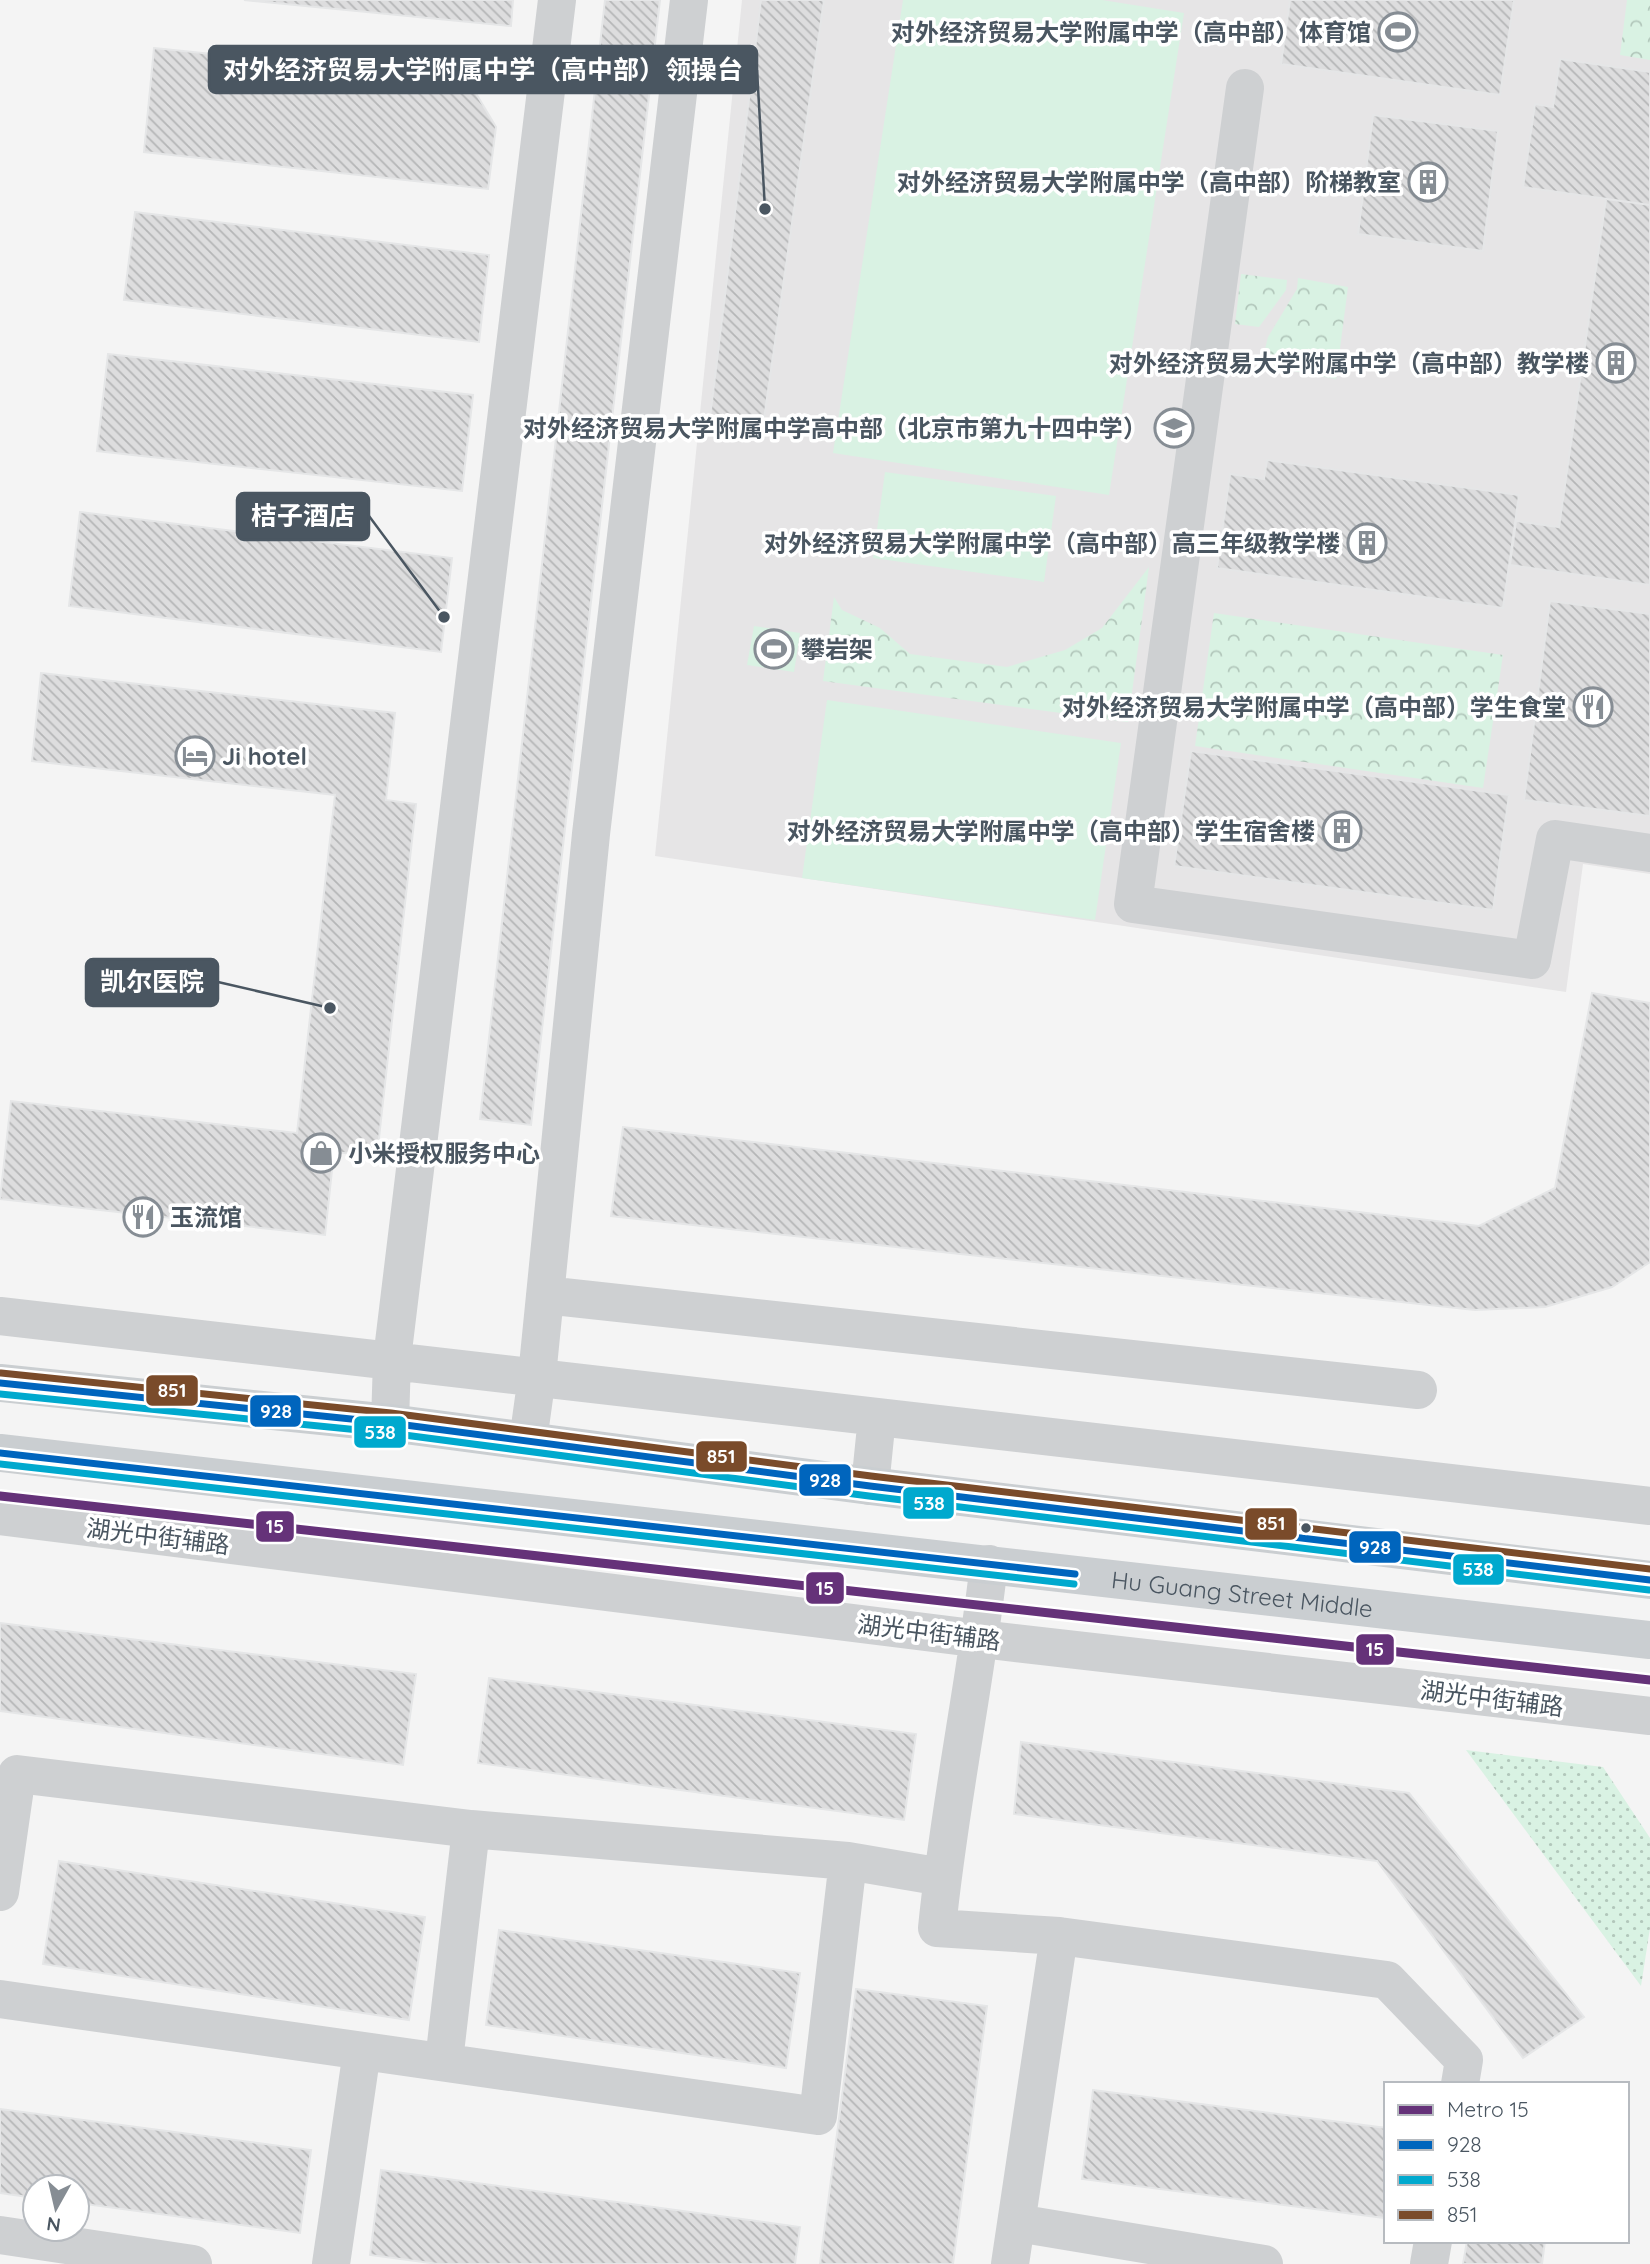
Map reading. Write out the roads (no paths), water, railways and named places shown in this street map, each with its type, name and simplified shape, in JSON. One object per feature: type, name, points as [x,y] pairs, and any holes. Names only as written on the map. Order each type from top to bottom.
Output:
[{"type":"main road","points":[[0,1383],[390,1423],[870,1486],[1650,1580]]},
{"type":"main road","name":"Hu Guang Street Middle","points":[[0,1453],[1650,1640]]},
{"type":"street","points":[[390,1423],[392,1359],[557,0]]},
{"type":"street","points":[[528,1441],[537,1376],[591,834],[689,0]]},
{"type":"street","points":[[1245,88],[1133,904],[1532,960],[1555,839],[1650,853]]},
{"type":"street","points":[[545,1294],[1418,1390]]},
{"type":"street","points":[[0,1315],[1650,1506]]},
{"type":"street","points":[[870,1486],[877,1417]]},
{"type":"street","name":"湖光中街辅路","points":[[0,1516],[981,1639],[1650,1716]]},
{"type":"street","points":[[989,1564],[981,1639],[942,1877],[937,1928],[1059,1936],[1387,1980],[1464,2060],[1460,2082]]},
{"type":"street","points":[[0,1892],[18,1774],[471,1829],[848,1861],[942,1877]]},
{"type":"street","points":[[444,2061],[471,1829]]},
{"type":"street","points":[[0,1999],[818,2116],[848,1861]]},
{"type":"street","points":[[1010,2264],[1059,1936]]},
{"type":"street","points":[[331,2264],[362,2051]]},
{"type":"street","points":[[1017,2224],[1264,2264]]},
{"type":"street","points":[[0,2235],[193,2264]]},
{"type":"street","points":[[1429,2264],[1433,2243]]},
{"type":"metro line","name":"15","points":[[0,1496],[1650,1680]]},
{"type":"place","name":"对外经济贸易大学附属中学（高中部）体育馆","points":[[1398,32]]},
{"type":"place","name":"对外经济贸易大学附属中学（高中部）阶梯教室","points":[[1428,182]]},
{"type":"place","name":"对外经济贸易大学附属中学（高中部）领操台","points":[[765,209]]},
{"type":"place","name":"对外经济贸易大学附属中学（高中部）教学楼","points":[[1616,363]]},
{"type":"place","name":"对外经济贸易大学附属中学高中部（北京市第九十四中学）","points":[[1174,428]]},
{"type":"place","name":"对外经济贸易大学附属中学（高中部）高三年级教学楼","points":[[1367,543]]},
{"type":"place","name":"桔子酒店","points":[[444,617]]},
{"type":"place","name":"攀岩架","points":[[774,649]]},
{"type":"place","name":"对外经济贸易大学附属中学（高中部）学生食堂","points":[[1593,707]]},
{"type":"place","name":"Ji hotel","points":[[195,756]]},
{"type":"place","name":"对外经济贸易大学附属中学（高中部）学生宿舍楼","points":[[1342,831]]},
{"type":"place","name":"凯尔医院","points":[[330,1008]]},
{"type":"place","name":"小米授权服务中心","points":[[321,1153]]},
{"type":"place","name":"玉流馆","points":[[143,1217]]}]
